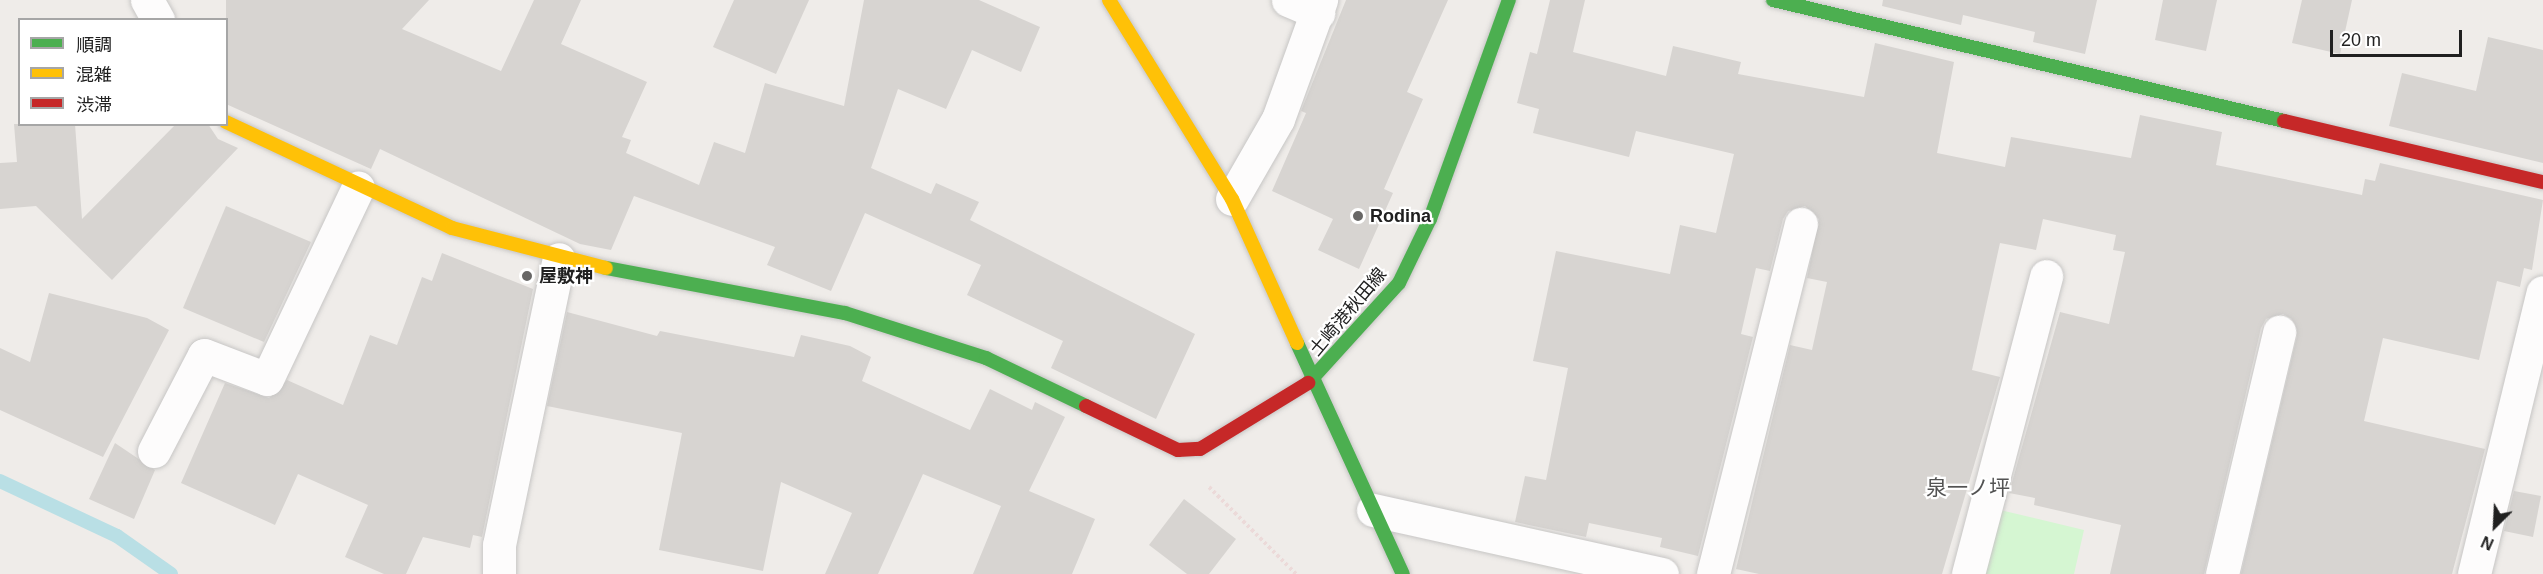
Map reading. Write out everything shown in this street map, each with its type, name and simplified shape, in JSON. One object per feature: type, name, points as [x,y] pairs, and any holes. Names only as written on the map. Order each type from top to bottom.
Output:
[{"type":"street","points":[[147,0],[157,18]]},
{"type":"street","points":[[228,123],[358,187],[452,228],[559,259],[845,313],[986,358],[1178,450],[1200,449],[1316,378],[1232,199],[1109,0]]},
{"type":"street","points":[[1232,199],[1278,119],[1319,7],[1288,0]]},
{"type":"street","name":"土崎港秋田線","points":[[1398,573],[1316,378],[1399,283],[1430,219],[1509,0]]},
{"type":"street","points":[[1773,0],[2543,182]]},
{"type":"street","points":[[154,451],[204,355],[267,379],[358,187]]},
{"type":"street","points":[[1713,574],[1802,224]]},
{"type":"street","points":[[499,574],[499,544],[559,259]]},
{"type":"street","points":[[1968,574],[2046,276]]},
{"type":"street","points":[[2474,574],[2543,292]]},
{"type":"street","points":[[2222,574],[2279,332]]},
{"type":"street","points":[[1373,510],[1662,574]]},
{"type":"path","points":[[1178,450],[1203,483],[1229,502],[1296,574]]},
{"type":"green space","points":[[1996,509],[2084,530],[2074,574],[1980,574]]},
{"type":"building","points":[[226,0],[429,0],[402,29],[501,71],[534,0],[581,0],[561,44],[647,82],[622,137],[631,140],[626,153],[699,185],[714,142],[745,153],[765,83],[844,106],[864,0],[979,0],[1040,27],[1021,72],[972,50],[946,109],[898,89],[871,168],[931,194],[936,183],[979,202],[970,220],[1195,334],[1156,419],[1051,368],[1063,341],[967,295],[981,265],[865,213],[831,291],[767,265],[775,247],[634,196],[611,250],[580,244],[380,149],[371,169],[228,105],[228,18],[226,18]]},
{"type":"building","points":[[734,0],[809,0],[776,74],[713,47]]},
{"type":"building","points":[[1346,0],[1448,0],[1407,92],[1423,99],[1384,189],[1393,193],[1359,269],[1318,250],[1333,219],[1272,191],[1306,113],[1301,111]]},
{"type":"building","points":[[1550,0],[1585,0],[1573,52],[1666,76],[1673,46],[1741,62],[1738,74],[1864,97],[1875,43],[1954,62],[1937,153],[2005,167],[2011,137],[2131,158],[2140,115],[2222,132],[2216,165],[2362,195],[2365,179],[2375,181],[2380,163],[2543,200],[2532,270],[2524,268],[2520,287],[2497,281],[2479,360],[2383,338],[2364,421],[2485,449],[2452,574],[2241,574],[2297,336],[2292,319],[2283,314],[2266,319],[2261,328],[2204,574],[2110,574],[2121,525],[2034,505],[2035,498],[2009,493],[2060,312],[2109,324],[2125,252],[2113,250],[2116,235],[2043,219],[2036,250],[2000,243],[1972,370],[2000,377],[1942,574],[1759,574],[1736,569],[1790,345],[1812,350],[1827,282],[1807,278],[1819,219],[1805,206],[1788,211],[1783,219],[1770,271],[1756,268],[1741,334],[1753,337],[1698,556],[1660,547],[1662,538],[1589,523],[1586,537],[1515,522],[1525,476],[1546,480],[1568,368],[1533,361],[1556,251],[1670,274],[1680,225],[1716,233],[1734,154],[1636,131],[1629,157],[1533,133],[1539,109],[1517,103],[1530,52],[1537,54]]},
{"type":"building","points":[[1883,0],[2097,0],[2085,54],[2033,42],[2035,32],[1963,15],[1961,25],[1882,6]]},
{"type":"building","points":[[2163,0],[2217,0],[2206,51],[2155,40]]},
{"type":"building","points":[[2302,0],[2352,0],[2340,54],[2292,43]]},
{"type":"building","points":[[2488,37],[2543,50],[2543,163],[2389,126],[2402,73],[2476,91]]},
{"type":"building","points":[[14,124],[18,126],[75,126],[82,219],[174,126],[209,126],[218,139],[238,148],[112,280],[36,206],[0,209],[0,163],[17,162]]},
{"type":"building","points":[[226,206],[311,242],[264,342],[183,308]]},
{"type":"building","points":[[442,253],[533,289],[482,537],[473,535],[470,548],[423,537],[406,574],[384,574],[345,557],[368,505],[298,474],[275,525],[181,483],[225,383],[269,398],[287,380],[343,405],[370,335],[397,345],[422,277],[432,281]]},
{"type":"building","points":[[49,293],[147,318],[169,330],[103,457],[0,410],[0,348],[30,362]]},
{"type":"building","points":[[567,312],[657,336],[660,331],[794,357],[801,335],[850,346],[871,357],[862,381],[970,430],[990,389],[1032,410],[1035,402],[1065,417],[1029,491],[1095,519],[1072,574],[973,574],[1001,506],[923,474],[878,574],[825,574],[852,513],[781,482],[763,571],[659,550],[682,433],[547,406]]},
{"type":"building","points":[[115,443],[155,470],[134,519],[89,499]]},
{"type":"building","points":[[2514,491],[2541,496],[2533,537],[2504,531]]},
{"type":"building","points":[[1184,499],[1236,539],[1209,574],[1187,574],[1149,545]]},
{"type":"waterway","points":[[0,481],[117,536],[171,574]]},
{"type":"traffic: fast","points":[[1308,383],[1399,283],[1430,219],[1509,0]]},
{"type":"traffic: fast","points":[[1773,0],[2284,121]]},
{"type":"traffic: fast","points":[[606,268],[845,313],[986,358],[1086,406]]},
{"type":"traffic: fast","points":[[1297,343],[1403,574]]},
{"type":"traffic: slow","points":[[1109,0],[1232,199],[1297,343]]},
{"type":"traffic: slow","points":[[228,123],[452,228],[606,268]]},
{"type":"traffic: jam","points":[[2284,121],[2543,182]]},
{"type":"traffic: jam","points":[[1086,406],[1178,450],[1200,449],[1308,383]]},
{"type":"place","name":"Rodina","points":[[1358,216]]},
{"type":"place","name":"屋敷神","points":[[527,276]]},
{"type":"district","name":"泉一ノ坪","points":[[1968,488]]}]
